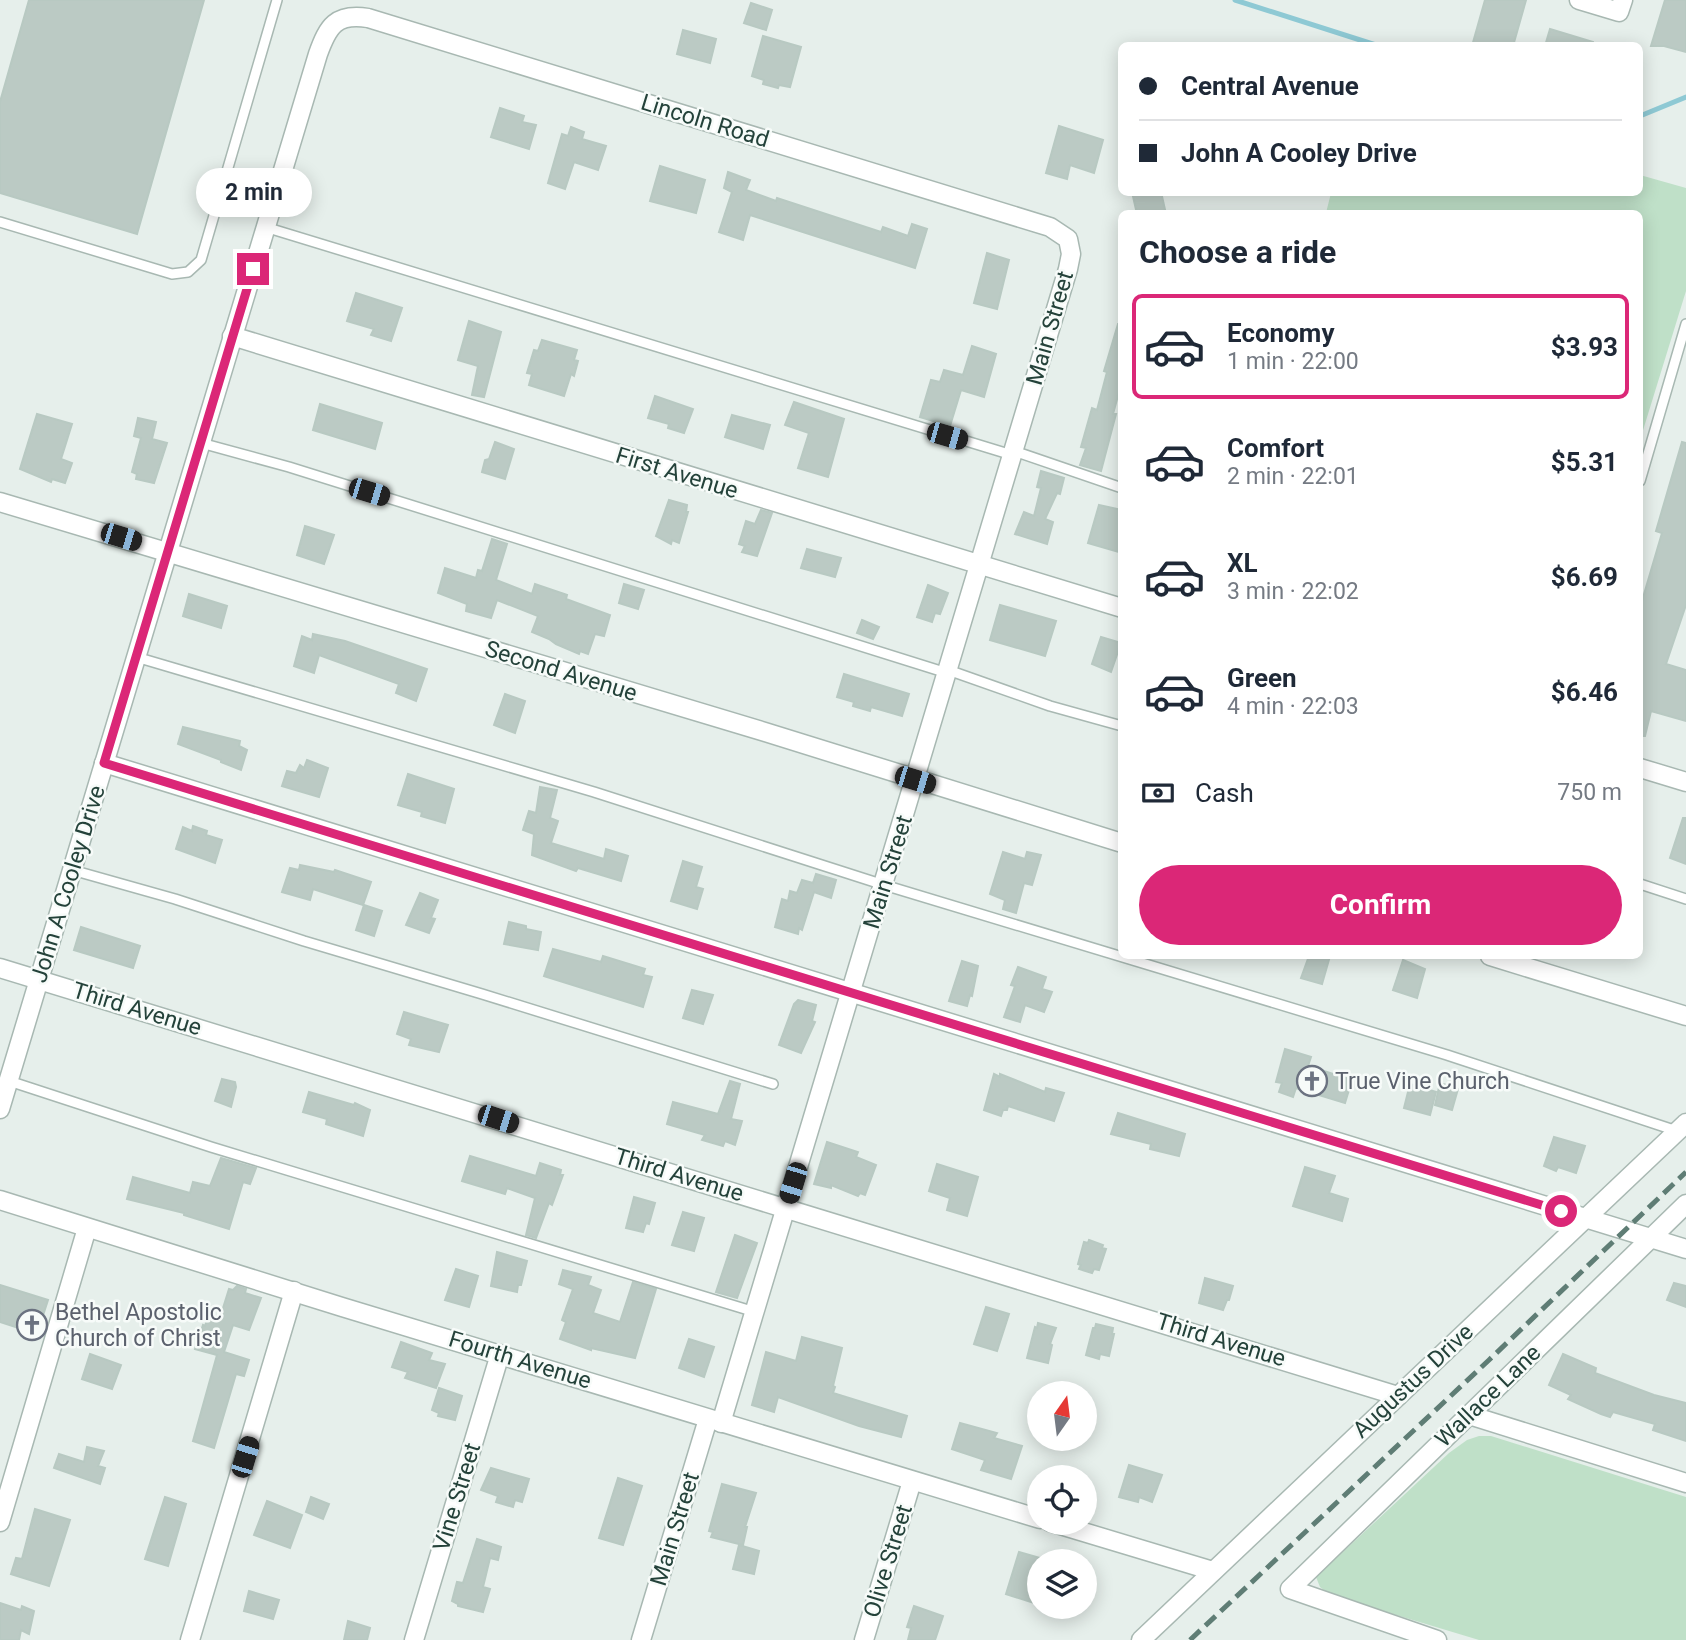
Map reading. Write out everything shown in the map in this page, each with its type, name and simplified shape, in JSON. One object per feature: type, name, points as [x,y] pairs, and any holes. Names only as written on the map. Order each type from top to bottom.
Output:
[{"type":"street","points":[[1579,0],[1619,12],[1623,0]]},
{"type":"street","name":"Lincoln Road","points":[[338,19],[352,16],[368,18],[1050,227],[1068,239]]},
{"type":"street","name":"John A Cooley Drive","points":[[0,1109],[318,54],[325,35],[338,19]]},
{"type":"street","name":"Main Street","points":[[641,1640],[755,1312],[1068,269],[1071,254],[1068,239]]},
{"type":"street","name":"First Avenue","points":[[232,337],[1118,607]]},
{"type":"street","name":"Second Avenue","points":[[0,502],[765,732],[1118,842]]},
{"type":"street","points":[[104,763],[1686,1249]]},
{"type":"street","points":[[1643,769],[1686,782]]},
{"type":"street","points":[[1500,959],[1686,1016]]},
{"type":"street","name":"Third Avenue","points":[[0,968],[1398,1395]]},
{"type":"street","name":"Augustus Drive","points":[[1141,1640],[1682,1127]]},
{"type":"street","name":"Fourth Avenue","points":[[0,1200],[1027,1515]]},
{"type":"street","name":"Wallace Lane","points":[[1437,1640],[1290,1589],[1686,1204]]},
{"type":"street","points":[[0,1522],[87,1228]]},
{"type":"street","points":[[190,1640],[294,1291]]},
{"type":"street","name":"Vine Street","points":[[414,1640],[500,1354]]},
{"type":"street","points":[[1469,1415],[1686,1483]]},
{"type":"street","name":"Olive Street","points":[[864,1640],[912,1481]]},
{"type":"street","points":[[1093,1535],[1213,1571]]},
{"type":"lane","points":[[0,222],[172,274],[188,272],[201,260],[277,0]]},
{"type":"lane","points":[[265,228],[1118,487]]},
{"type":"lane","points":[[1643,471],[1686,324]]},
{"type":"lane","points":[[201,443],[289,467],[948,671],[1050,706],[1118,725]]},
{"type":"lane","points":[[136,657],[594,792],[884,885],[1118,956]]},
{"type":"lane","points":[[72,870],[175,899],[303,941],[481,993],[772,1084]]},
{"type":"lane","points":[[1643,885],[1686,899]]},
{"type":"lane","points":[[1129,959],[1682,1127]]},
{"type":"lane","points":[[9,1081],[211,1147],[755,1312]]},
{"type":"green space","points":[[1643,176],[1686,188],[1686,291],[1643,430],[1643,210],[1327,210],[1330,196],[1643,196]]},
{"type":"green space","points":[[1491,1436],[1686,1497],[1686,1640],[1479,1640],[1330,1595],[1320,1587],[1316,1577],[1449,1453],[1467,1440]]},
{"type":"building","points":[[29,0],[204,0],[137,234],[0,193],[0,102]]},
{"type":"building","points":[[1485,0],[1526,0],[1514,42],[1473,42]]},
{"type":"building","points":[[1665,0],[1686,0],[1686,52],[1664,46],[1651,46]]},
{"type":"building","points":[[751,3],[772,10],[766,30],[744,23]]},
{"type":"building","points":[[1550,29],[1593,42],[1546,42]]},
{"type":"building","points":[[683,30],[716,39],[710,63],[677,54]]},
{"type":"building","points":[[763,36],[801,47],[790,87],[779,85],[778,88],[763,84],[764,80],[752,76]]},
{"type":"building","points":[[500,108],[524,116],[522,122],[536,125],[529,149],[491,137]]},
{"type":"building","points":[[1059,126],[1103,140],[1094,173],[1070,165],[1067,179],[1046,173]]},
{"type":"building","points":[[571,127],[584,132],[582,139],[606,146],[598,170],[574,162],[565,189],[548,183],[562,134],[568,136]]},
{"type":"building","points":[[660,166],[705,180],[696,213],[650,201]]},
{"type":"building","points":[[728,172],[750,180],[746,190],[881,232],[883,227],[908,236],[912,224],[927,229],[915,268],[750,215],[743,240],[719,232],[732,192],[724,188]]},
{"type":"building","points":[[1133,196],[1162,196],[1165,210],[1136,210]]},
{"type":"building","points":[[987,253],[1009,260],[997,309],[974,303]]},
{"type":"building","points":[[356,293],[402,308],[391,341],[371,335],[374,329],[347,321]]},
{"type":"building","points":[[469,321],[501,332],[484,397],[472,395],[478,366],[458,360]]},
{"type":"building","points":[[1118,324],[1118,396],[1113,414],[1116,414],[1101,471],[1080,465],[1086,448],[1081,447],[1092,408],[1097,410],[1107,372],[1104,371]]},
{"type":"building","points":[[542,340],[577,350],[574,360],[578,361],[574,376],[571,374],[564,396],[529,385],[532,374],[527,373],[534,350],[538,351]]},
{"type":"building","points":[[972,346],[996,354],[984,397],[961,390],[950,426],[920,417],[931,380],[940,382],[944,370],[963,375]]},
{"type":"building","points":[[655,396],[693,409],[684,433],[668,428],[669,424],[648,418]]},
{"type":"building","points":[[794,402],[844,419],[828,477],[798,468],[809,433],[785,425]]},
{"type":"building","points":[[320,404],[382,423],[375,449],[313,430]]},
{"type":"building","points":[[37,414],[72,424],[61,459],[72,463],[65,483],[52,479],[51,482],[20,469]]},
{"type":"building","points":[[732,415],[770,425],[763,449],[725,437]]},
{"type":"building","points":[[138,418],[156,422],[152,439],[167,443],[154,483],[136,479],[137,474],[132,472],[141,438],[134,436]]},
{"type":"building","points":[[495,442],[514,449],[505,479],[482,472]]},
{"type":"building","points":[[1682,442],[1686,443],[1686,605],[1666,664],[1686,670],[1686,721],[1651,711],[1643,736],[1643,598],[1662,533],[1656,531]]},
{"type":"building","points":[[1041,471],[1064,478],[1060,494],[1057,493],[1045,519],[1053,522],[1047,544],[1015,534],[1024,512],[1034,516],[1041,488],[1037,487]]},
{"type":"building","points":[[669,500],[687,505],[688,512],[679,543],[672,540],[671,544],[656,536]]},
{"type":"building","points":[[1099,505],[1118,509],[1118,552],[1088,543]]},
{"type":"building","points":[[761,510],[772,513],[757,556],[742,552],[745,546],[739,544],[746,521],[755,524]]},
{"type":"building","points":[[305,526],[334,535],[324,564],[297,555]]},
{"type":"building","points":[[492,539],[507,544],[496,580],[532,594],[535,584],[610,615],[604,636],[595,634],[588,654],[580,651],[579,654],[532,632],[538,616],[497,600],[491,618],[466,611],[467,604],[438,593],[445,568],[476,578],[478,570],[482,571]]},
{"type":"building","points":[[807,549],[841,558],[835,577],[801,568]]},
{"type":"building","points":[[624,584],[644,590],[638,609],[619,603]]},
{"type":"building","points":[[928,585],[948,593],[940,614],[935,613],[932,622],[917,617]]},
{"type":"building","points":[[189,594],[227,606],[221,628],[183,616]]},
{"type":"building","points":[[1000,605],[1056,621],[1045,656],[990,640]]},
{"type":"building","points":[[862,620],[879,627],[873,639],[857,633]]},
{"type":"building","points":[[313,634],[345,641],[427,669],[416,701],[396,693],[399,684],[319,655],[314,673],[294,666],[302,636],[312,640]]},
{"type":"building","points":[[1101,637],[1118,642],[1118,652],[1111,672],[1092,664]]},
{"type":"building","points":[[844,674],[909,694],[902,716],[871,707],[870,711],[837,697]]},
{"type":"building","points":[[505,694],[525,701],[515,733],[494,725]]},
{"type":"building","points":[[183,727],[240,741],[239,746],[247,750],[241,770],[178,744]]},
{"type":"building","points":[[307,760],[328,768],[319,797],[282,786],[287,771],[296,773],[300,765],[304,768]]},
{"type":"building","points":[[408,774],[454,789],[445,823],[398,805]]},
{"type":"building","points":[[540,787],[557,790],[550,818],[558,821],[551,843],[604,859],[606,849],[628,856],[621,881],[578,868],[576,871],[532,855],[534,834],[523,830],[529,811],[536,813]]},
{"type":"building","points":[[1683,818],[1686,818],[1686,864],[1670,858]]},
{"type":"building","points":[[193,826],[207,831],[206,835],[222,840],[215,863],[176,849],[183,827],[192,831]]},
{"type":"building","points":[[1003,852],[1025,859],[1027,852],[1041,855],[1032,885],[1024,883],[1016,913],[1003,909],[1005,900],[990,894]]},
{"type":"building","points":[[683,861],[702,867],[696,887],[703,889],[697,909],[671,901]]},
{"type":"building","points":[[300,865],[334,872],[335,870],[371,882],[363,905],[313,889],[310,900],[282,892],[290,868],[299,870]]},
{"type":"building","points":[[816,874],[836,880],[831,898],[814,892],[802,930],[799,928],[798,934],[775,927],[782,899],[788,901],[790,891],[797,893],[802,880],[813,883]]},
{"type":"building","points":[[420,893],[438,900],[431,918],[435,919],[429,933],[406,925]]},
{"type":"building","points":[[364,905],[382,911],[374,936],[356,930]]},
{"type":"building","points":[[509,922],[541,932],[538,950],[504,944]]},
{"type":"building","points":[[81,927],[140,946],[133,968],[74,950]]},
{"type":"building","points":[[553,949],[601,962],[603,956],[645,969],[643,975],[652,977],[643,1007],[544,976]]},
{"type":"building","points":[[1308,959],[1329,959],[1322,984],[1301,978]]},
{"type":"building","points":[[1403,960],[1425,969],[1417,998],[1393,990]]},
{"type":"building","points":[[962,961],[978,966],[972,996],[970,995],[967,1006],[949,1001]]},
{"type":"building","points":[[1018,967],[1046,977],[1042,989],[1052,992],[1044,1012],[1025,1005],[1020,1022],[1004,1017],[1015,986],[1011,985]]},
{"type":"building","points":[[692,990],[713,995],[703,1024],[683,1018]]},
{"type":"building","points":[[798,1000],[816,1005],[812,1021],[815,1022],[801,1053],[779,1045],[794,1004]]},
{"type":"building","points":[[404,1012],[448,1025],[439,1052],[409,1045],[411,1039],[397,1034]]},
{"type":"building","points":[[1285,1049],[1311,1057],[1308,1066],[1352,1080],[1345,1103],[1296,1088],[1293,1097],[1279,1092],[1282,1083],[1276,1082]]},
{"type":"building","points":[[994,1074],[1045,1092],[1046,1088],[1064,1093],[1054,1121],[1008,1106],[1001,1116],[984,1110]]},
{"type":"building","points":[[222,1079],[235,1082],[231,1107],[215,1101]]},
{"type":"building","points":[[730,1081],[740,1084],[731,1119],[742,1121],[735,1145],[725,1141],[723,1146],[702,1140],[705,1135],[667,1124],[673,1102],[718,1114]]},
{"type":"building","points":[[1440,1083],[1458,1089],[1452,1110],[1435,1105]]},
{"type":"building","points":[[1410,1084],[1436,1092],[1430,1115],[1404,1108]]},
{"type":"building","points":[[309,1092],[354,1105],[355,1103],[370,1110],[363,1136],[326,1124],[327,1119],[303,1112]]},
{"type":"building","points":[[1118,1113],[1185,1134],[1179,1156],[1150,1149],[1151,1144],[1111,1134]]},
{"type":"building","points":[[1554,1137],[1585,1146],[1576,1173],[1558,1167],[1556,1171],[1544,1166]]},
{"type":"building","points":[[827,1142],[858,1152],[856,1157],[876,1165],[865,1195],[860,1193],[858,1196],[831,1185],[831,1188],[814,1184]]},
{"type":"building","points":[[470,1156],[536,1176],[540,1163],[561,1170],[560,1175],[563,1175],[552,1205],[549,1203],[536,1238],[526,1235],[535,1198],[507,1188],[505,1194],[462,1181]]},
{"type":"building","points":[[221,1158],[256,1168],[250,1184],[243,1182],[229,1229],[184,1213],[127,1199],[133,1177],[190,1193],[193,1182],[210,1186]]},
{"type":"building","points":[[937,1164],[978,1177],[967,1216],[947,1210],[950,1198],[929,1191]]},
{"type":"building","points":[[1305,1167],[1335,1176],[1329,1193],[1348,1199],[1342,1221],[1293,1206]]},
{"type":"building","points":[[634,1197],[655,1203],[649,1224],[646,1223],[643,1232],[626,1228]]},
{"type":"building","points":[[683,1212],[704,1218],[694,1251],[672,1245]]},
{"type":"building","points":[[735,1235],[757,1243],[737,1298],[716,1292]]},
{"type":"building","points":[[1089,1240],[1103,1245],[1102,1248],[1106,1249],[1099,1270],[1094,1269],[1092,1273],[1079,1269],[1081,1265],[1078,1264],[1084,1242],[1088,1243]]},
{"type":"building","points":[[497,1252],[527,1261],[517,1292],[491,1286]]},
{"type":"building","points":[[456,1269],[478,1276],[469,1307],[445,1300]]},
{"type":"building","points":[[563,1270],[591,1277],[588,1285],[601,1290],[593,1313],[620,1322],[633,1282],[656,1289],[635,1358],[591,1350],[560,1339],[566,1322],[562,1320],[573,1289],[559,1284]]},
{"type":"building","points":[[1205,1278],[1233,1286],[1223,1310],[1199,1303]]},
{"type":"building","points":[[1674,1283],[1686,1286],[1686,1307],[1667,1300]]},
{"type":"building","points":[[0,1285],[48,1300],[37,1334],[0,1322]]},
{"type":"building","points":[[237,1286],[246,1289],[245,1293],[261,1298],[249,1330],[233,1325],[224,1352],[249,1360],[244,1376],[236,1374],[214,1448],[193,1441],[217,1355],[195,1349],[208,1317],[219,1321],[229,1289],[233,1290]]},
{"type":"building","points":[[986,1307],[1009,1314],[997,1351],[974,1344]]},
{"type":"building","points":[[1038,1323],[1056,1328],[1050,1344],[1048,1363],[1027,1358]]},
{"type":"building","points":[[1096,1324],[1113,1328],[1114,1334],[1109,1356],[1100,1354],[1099,1359],[1086,1355]]},
{"type":"building","points":[[802,1337],[842,1348],[833,1393],[907,1416],[901,1437],[859,1426],[778,1397],[774,1412],[752,1405],[766,1352],[796,1361]]},
{"type":"building","points":[[689,1339],[714,1347],[704,1377],[679,1368]]},
{"type":"building","points":[[401,1342],[432,1353],[429,1360],[445,1364],[436,1388],[405,1378],[408,1372],[392,1367]]},
{"type":"building","points":[[90,1354],[121,1365],[112,1389],[82,1379]]},
{"type":"building","points":[[1563,1354],[1596,1368],[1595,1373],[1654,1395],[1686,1403],[1686,1441],[1653,1430],[1655,1424],[1613,1412],[1610,1417],[1568,1399],[1571,1395],[1549,1385]]},
{"type":"building","points":[[439,1388],[462,1396],[455,1420],[438,1416],[439,1413],[432,1410]]},
{"type":"building","points":[[960,1423],[997,1433],[994,1438],[1022,1446],[1011,1479],[981,1470],[985,1460],[952,1449]]},
{"type":"building","points":[[87,1447],[104,1451],[98,1466],[105,1468],[100,1484],[54,1468],[59,1454],[84,1462]]},
{"type":"building","points":[[1129,1465],[1162,1475],[1152,1502],[1139,1497],[1138,1502],[1119,1497]]},
{"type":"building","points":[[491,1468],[529,1479],[522,1502],[515,1500],[513,1507],[496,1502],[498,1496],[481,1490]]},
{"type":"building","points":[[618,1478],[642,1486],[623,1545],[599,1538]]},
{"type":"building","points":[[722,1484],[756,1493],[745,1527],[743,1545],[711,1537],[713,1532],[709,1531]]},
{"type":"building","points":[[165,1497],[186,1504],[168,1566],[145,1559]]},
{"type":"building","points":[[311,1497],[329,1504],[323,1519],[306,1512]]},
{"type":"building","points":[[267,1501],[302,1515],[290,1548],[254,1535]]},
{"type":"building","points":[[35,1509],[70,1520],[49,1586],[11,1574],[16,1558],[22,1559]]},
{"type":"building","points":[[477,1539],[501,1547],[498,1560],[490,1558],[483,1587],[490,1589],[483,1612],[458,1606],[452,1601],[457,1582],[463,1583]]},
{"type":"building","points":[[739,1545],[759,1551],[754,1574],[733,1569]]},
{"type":"building","points":[[1019,1552],[1027,1554],[1027,1601],[1006,1594]]},
{"type":"building","points":[[249,1591],[279,1600],[273,1619],[244,1611]]},
{"type":"building","points":[[0,1603],[21,1610],[22,1606],[34,1611],[29,1634],[21,1630],[19,1640],[0,1640]]},
{"type":"building","points":[[914,1606],[943,1616],[935,1640],[908,1640],[911,1628],[907,1627]]},
{"type":"building","points":[[348,1621],[370,1628],[367,1640],[344,1640]]},
{"type":"waterway","points":[[1235,0],[1366,42]]},
{"type":"waterway","points":[[1643,115],[1686,97]]},
{"type":"railway","points":[[1190,1640],[1686,1172]]},
{"type":"place","name":"True Vine Church","points":[[1312,1081]]},
{"type":"place","name":"Bethel Apostolic Church of Christ","points":[[32,1325]]},
{"type":"route","points":[[253,269],[104,763],[1561,1211]]}]
